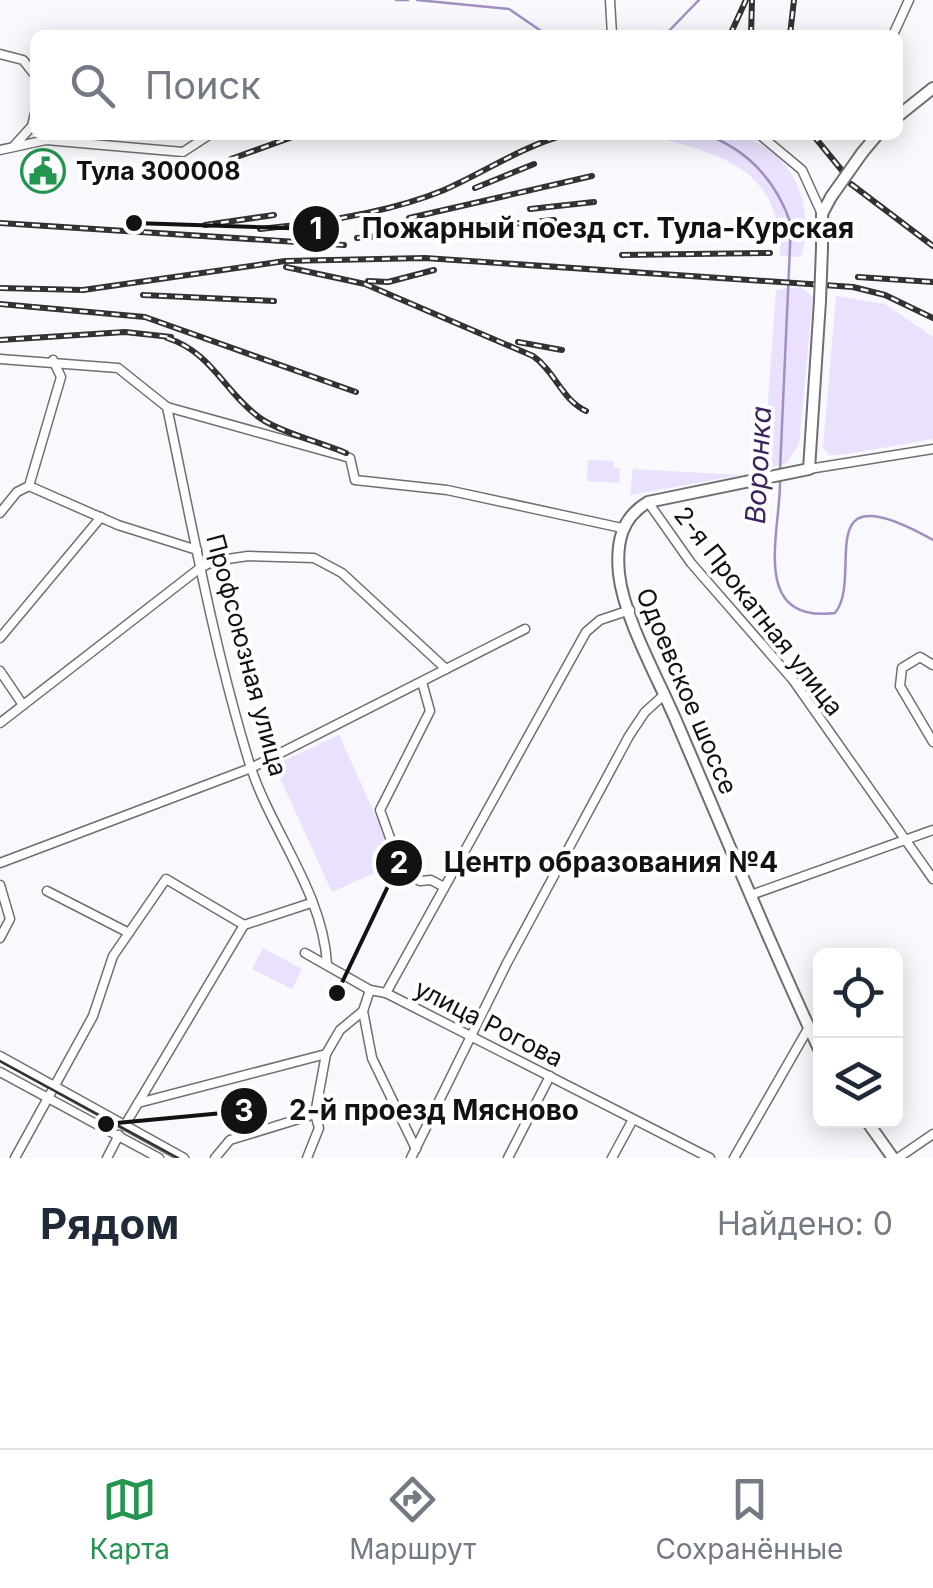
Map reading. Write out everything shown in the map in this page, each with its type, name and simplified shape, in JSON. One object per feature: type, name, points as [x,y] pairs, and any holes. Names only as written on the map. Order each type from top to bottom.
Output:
[{"type":"main road","points":[[903,112],[933,88]]},
{"type":"main road","points":[[622,528],[630,514],[648,502],[809,470],[822,214],[873,140]]},
{"type":"main road","name":"Одоевское шоссе","points":[[622,528],[619,573],[630,610],[814,1038]]},
{"type":"main road","points":[[872,1128],[895,1158]]},
{"type":"street","points":[[610,0],[612,30]]},
{"type":"street","points":[[895,30],[909,0]]},
{"type":"street","points":[[0,54],[23,60],[30,69]]},
{"type":"street","points":[[14,146],[30,137]]},
{"type":"street","points":[[0,150],[30,137]]},
{"type":"street","points":[[91,140],[183,152],[201,140]]},
{"type":"street","points":[[766,140],[802,170],[822,214]]},
{"type":"street","points":[[0,359],[54,360],[118,368],[167,407],[350,458],[355,480],[447,490],[622,528]]},
{"type":"street","points":[[0,513],[17,492],[29,486],[61,377],[54,360]]},
{"type":"street","name":"Профсоюзная улица","points":[[167,407],[200,568],[251,768],[311,903],[326,946],[327,964]]},
{"type":"street","points":[[809,470],[933,448]]},
{"type":"street","points":[[29,486],[101,517],[196,550]]},
{"type":"street","name":"2-я Прокатная улица","points":[[648,502],[691,563],[792,680],[933,879]]},
{"type":"street","points":[[0,638],[101,517]]},
{"type":"street","points":[[0,723],[200,568],[214,561],[248,556],[314,558],[342,574],[446,670]]},
{"type":"street","points":[[386,993],[586,632],[600,620],[630,610]]},
{"type":"street","points":[[0,862],[251,768],[525,628]]},
{"type":"street","points":[[933,665],[920,657],[902,668],[900,686],[933,742]]},
{"type":"street","points":[[0,670],[23,705]]},
{"type":"street","points":[[422,682],[430,711],[380,810],[402,870],[420,881],[431,880],[444,886]]},
{"type":"street","points":[[413,1154],[629,736],[644,712],[665,694]]},
{"type":"street","points":[[751,895],[933,830]]},
{"type":"street","points":[[15,1158],[93,1016],[112,956],[166,879],[244,925]]},
{"type":"street","points":[[0,885],[10,920],[0,938]]},
{"type":"street","points":[[47,891],[129,932]]},
{"type":"street","points":[[125,1125],[244,925],[311,903]]},
{"type":"street","name":"улица Рогова","points":[[305,953],[370,990],[386,993],[710,1158]]},
{"type":"street","points":[[307,1158],[318,1128],[314,1114],[326,1054],[340,1030],[363,1010],[370,990]]},
{"type":"street","points":[[363,1010],[372,1058],[413,1154]]},
{"type":"street","points":[[734,1158],[809,1027]]},
{"type":"street","points":[[138,1103],[326,1054]]},
{"type":"street","points":[[0,1056],[184,1158]]},
{"type":"street","points":[[0,1072],[159,1158]]},
{"type":"street","points":[[508,1158],[550,1076]]},
{"type":"street","points":[[215,1158],[230,1140],[314,1114]]},
{"type":"street","points":[[612,1158],[632,1121]]},
{"type":"street","points":[[895,1158],[933,1134]]},
{"type":"street","points":[[107,1158],[119,1136]]},
{"type":"shaded area","points":[[664,140],[751,140],[773,153],[796,182],[802,200],[805,238],[801,257],[780,256],[778,226],[770,202],[758,184],[741,169],[698,149]]},
{"type":"shaded area","points":[[800,287],[813,297],[799,444],[787,463],[763,470],[776,290]]},
{"type":"shaded area","points":[[836,296],[885,304],[933,337],[933,439],[842,455],[829,455],[823,448]]},
{"type":"shaded area","points":[[588,460],[614,461],[614,468],[620,468],[619,483],[587,481]]},
{"type":"shaded area","points":[[633,469],[740,475],[630,495]]},
{"type":"shaded area","points":[[339,735],[397,863],[332,892],[274,765]]},
{"type":"shaded area","points":[[263,948],[302,969],[292,989],[252,969]]},
{"type":"waterway","name":"Воронка","points":[[396,0],[408,0]]},
{"type":"waterway","name":"Воронка","points":[[417,0],[509,9],[540,30]]},
{"type":"waterway","points":[[670,30],[699,0]]},
{"type":"waterway","name":"Воронка","points":[[718,140],[760,169],[778,194],[791,224],[780,470]]},
{"type":"waterway","name":"Воронка","points":[[780,478],[775,545],[779,588],[790,603],[807,612],[835,613],[843,596],[848,536],[854,522],[868,516],[894,521],[933,540]]},
{"type":"tram line","points":[[0,1061],[178,1158]]},
{"type":"railway","points":[[732,30],[746,0]]},
{"type":"railway","points":[[751,30],[752,0]]},
{"type":"railway","points":[[791,30],[794,0]]},
{"type":"railway","points":[[231,159],[284,140]]},
{"type":"railway","points":[[260,229],[400,205],[444,190],[548,140]]},
{"type":"railway","points":[[817,140],[844,173]]},
{"type":"railway","points":[[475,188],[534,164]]},
{"type":"railway","points":[[409,218],[592,176]]},
{"type":"railway","points":[[851,184],[933,246]]},
{"type":"railway","points":[[530,209],[594,202]]},
{"type":"railway","points":[[205,225],[274,215]]},
{"type":"railway","points":[[357,238],[554,220]]},
{"type":"railway","points":[[0,223],[344,245]]},
{"type":"railway","points":[[524,234],[597,237]]},
{"type":"railway","points":[[622,255],[770,253]]},
{"type":"railway","points":[[0,288],[83,290],[285,261],[425,258],[853,287],[885,295],[933,318]]},
{"type":"railway","points":[[286,267],[365,284],[533,356],[570,399],[586,411]]},
{"type":"railway","points":[[368,281],[388,282],[434,270]]},
{"type":"railway","points":[[858,277],[933,282]]},
{"type":"railway","points":[[143,295],[274,301]]},
{"type":"railway","points":[[0,304],[145,317],[356,392]]},
{"type":"railway","points":[[0,340],[125,332],[171,337]]},
{"type":"railway","points":[[167,338],[207,363],[260,418],[346,453]]},
{"type":"railway","points":[[518,342],[562,350]]},
{"type":"place","name":"Тула 300008","points":[[43,171]]},
{"type":"place","name":"Пожарный поезд ст. Тула-Курская","points":[[134,223]]},
{"type":"place","name":"Центр образования №4","points":[[337,993]]},
{"type":"place","name":"2-й проезд Мясново","points":[[106,1124]]}]
